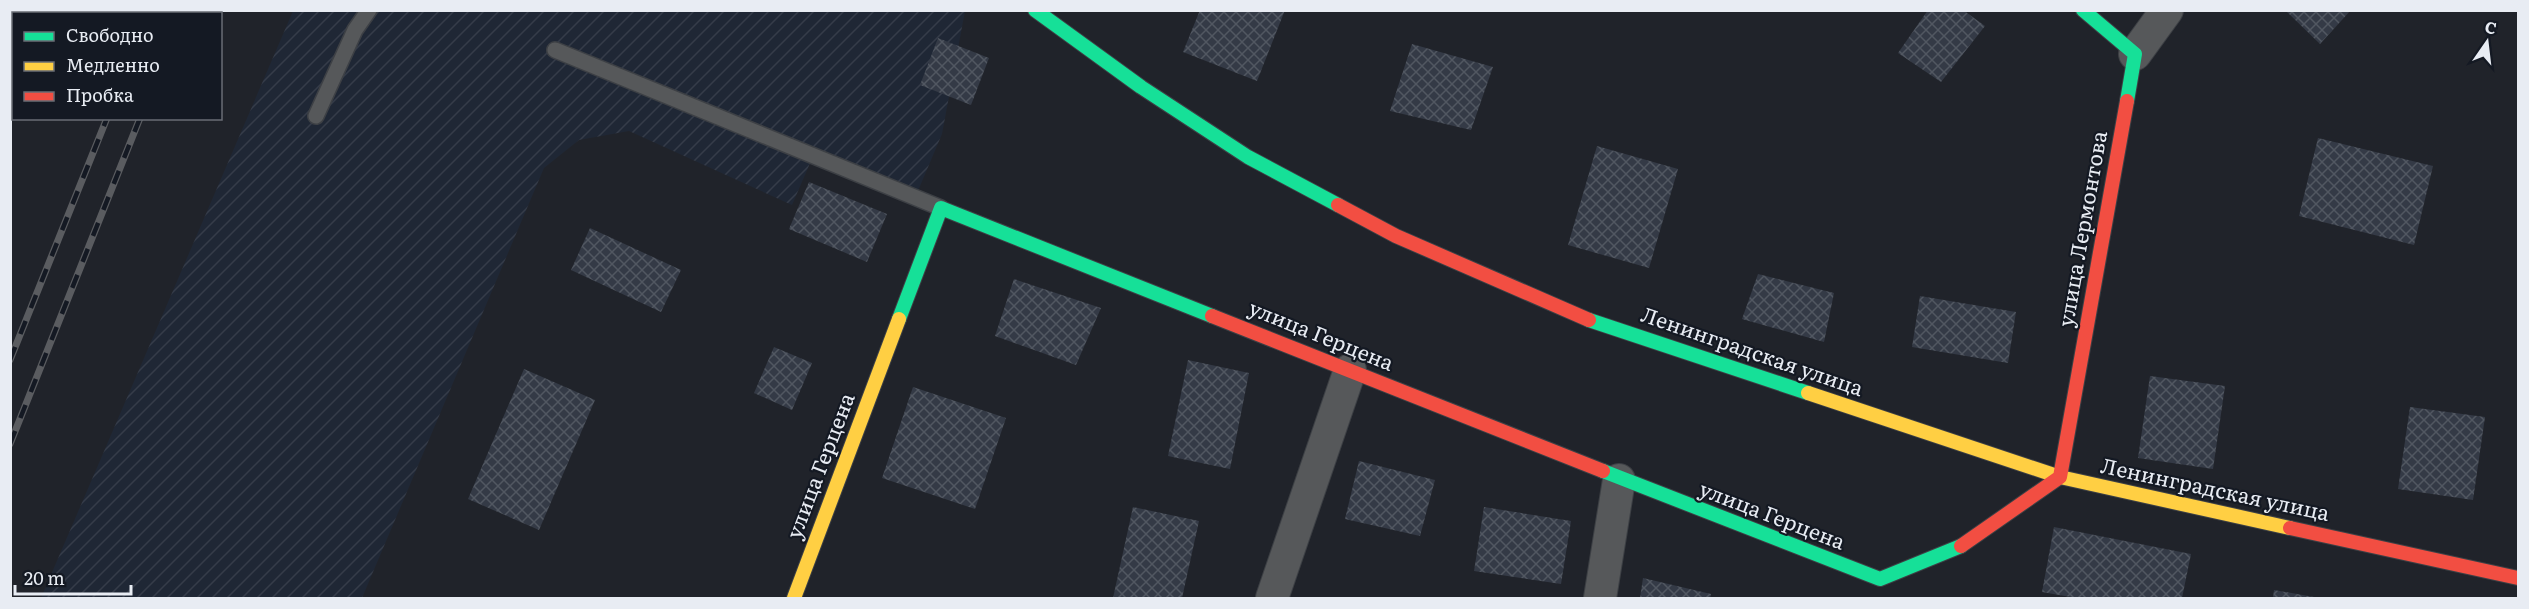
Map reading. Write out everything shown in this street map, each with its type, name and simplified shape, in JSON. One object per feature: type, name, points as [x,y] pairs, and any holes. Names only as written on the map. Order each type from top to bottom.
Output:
[{"type":"street","name":"Ленинградская улица","points":[[1035,10],[1141,87],[1248,157],[1396,236],[1578,316],[2060,477],[2518,578]]},
{"type":"street","points":[[2083,10],[2135,54],[2167,10]]},
{"type":"street","name":"улица Лермонтова","points":[[2060,477],[2135,54]]},
{"type":"street","name":"улица Герцена","points":[[794,598],[941,208],[1350,370],[1619,480],[1880,579],[1963,545],[2060,477]]},
{"type":"street","points":[[1272,598],[1350,370]]},
{"type":"street","points":[[1600,598],[1619,480]]},
{"type":"lane","points":[[316,117],[355,30],[369,10]]},
{"type":"lane","points":[[555,50],[941,208]]},
{"type":"shaded area","points":[[293,11],[965,11],[942,134],[912,205],[811,161],[792,205],[629,131],[579,140],[544,168],[362,598],[41,598]]},
{"type":"building","points":[[1200,10],[1285,10],[1257,81],[1183,52]]},
{"type":"building","points":[[1928,10],[1963,10],[1985,26],[1941,82],[1898,53]]},
{"type":"building","points":[[2285,10],[2351,10],[2320,44]]},
{"type":"building","points":[[938,38],[989,58],[971,105],[920,85]]},
{"type":"building","points":[[1412,44],[1493,67],[1471,130],[1390,111]]},
{"type":"building","points":[[2318,138],[2433,166],[2414,245],[2299,216]]},
{"type":"building","points":[[1597,146],[1678,169],[1649,268],[1568,245]]},
{"type":"building","points":[[809,182],[887,214],[867,262],[789,229]]},
{"type":"building","points":[[590,228],[681,270],[661,312],[571,270]]},
{"type":"building","points":[[1758,274],[1834,293],[1824,342],[1742,319]]},
{"type":"building","points":[[1014,279],[1101,308],[1076,365],[995,336]]},
{"type":"building","points":[[1920,296],[2016,312],[2008,363],[1912,347]]},
{"type":"building","points":[[774,347],[812,363],[792,410],[754,393]]},
{"type":"building","points":[[1188,360],[1249,373],[1230,469],[1168,456]]},
{"type":"building","points":[[524,369],[595,400],[539,530],[468,499]]},
{"type":"building","points":[[2150,376],[2225,386],[2213,469],[2138,458]]},
{"type":"building","points":[[913,387],[1006,418],[975,509],[882,478]]},
{"type":"building","points":[[2410,407],[2485,417],[2473,500],[2398,489]]},
{"type":"building","points":[[1359,461],[1435,480],[1420,536],[1345,519]]},
{"type":"building","points":[[1133,507],[1199,521],[1182,598],[1113,598]]},
{"type":"building","points":[[1484,507],[1571,521],[1561,584],[1474,571]]},
{"type":"building","points":[[2054,527],[2191,554],[2182,598],[2076,598],[2042,592]]},
{"type":"building","points":[[1643,578],[1711,594],[1710,598],[1640,598]]},
{"type":"building","points":[[2274,590],[2314,597],[2314,598],[2273,598]]},
{"type":"railway","points":[[10,360],[106,120]]},
{"type":"railway","points":[[10,444],[139,120]]},
{"type":"traffic: fast","points":[[1035,10],[1141,87],[1248,157],[1338,205]]},
{"type":"traffic: fast","points":[[2083,10],[2135,54],[2127,101]]},
{"type":"traffic: fast","points":[[899,319],[941,208],[1212,316]]},
{"type":"traffic: fast","points":[[1589,320],[1808,393]]},
{"type":"traffic: fast","points":[[1603,471],[1880,579],[1961,546]]},
{"type":"traffic: slow","points":[[794,598],[899,319]]},
{"type":"traffic: slow","points":[[1808,393],[2060,477],[2290,528]]},
{"type":"traffic: jam","points":[[1961,546],[2060,477],[2127,101]]},
{"type":"traffic: jam","points":[[1338,205],[1396,236],[1589,320]]},
{"type":"traffic: jam","points":[[1212,316],[1603,471]]},
{"type":"traffic: jam","points":[[2290,528],[2518,578]]}]
